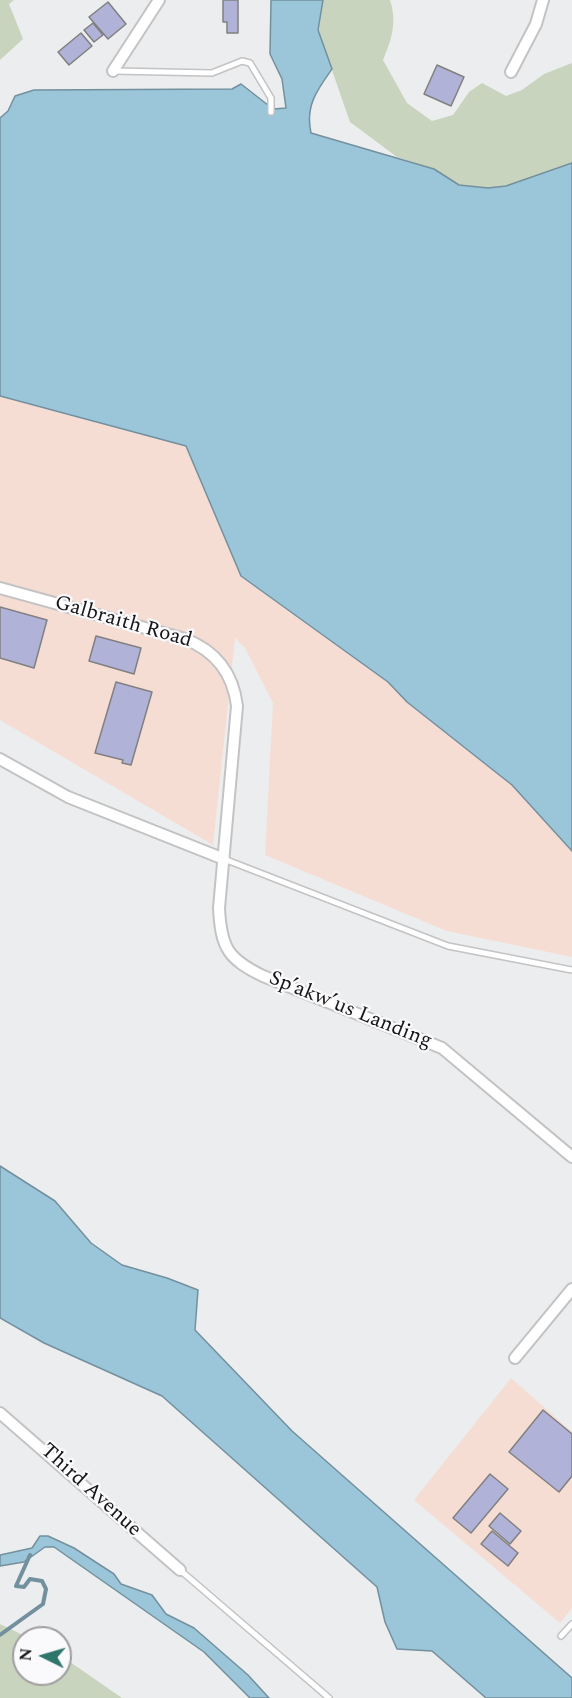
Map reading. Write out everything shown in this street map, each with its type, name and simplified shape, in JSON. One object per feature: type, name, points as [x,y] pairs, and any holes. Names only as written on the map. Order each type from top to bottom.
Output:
[{"type":"street","points":[[113,71],[159,0]]},
{"type":"street","points":[[511,72],[536,24],[543,0]]},
{"type":"street","name":"Galbraith Road","points":[[0,588],[185,639],[203,647],[221,663],[232,683],[237,706],[224,859]]},
{"type":"street","points":[[0,759],[68,797],[224,859]]},
{"type":"street","name":"Sp’akw’us Landing","points":[[224,859],[219,908],[221,936],[227,951],[236,961],[271,980],[442,1048],[572,1156]]},
{"type":"street","points":[[515,1358],[572,1289]]},
{"type":"street","name":"Third Avenue","points":[[0,1413],[180,1570]]},
{"type":"lane","points":[[113,71],[212,73],[242,61],[250,63],[272,98],[271,112]]},
{"type":"lane","points":[[224,859],[448,946],[572,970]]},
{"type":"lane","points":[[180,1570],[329,1698]]},
{"type":"lane","points":[[561,1636],[572,1624]]},
{"type":"shaded area","points":[[0,396],[186,446],[241,576],[388,682],[407,702],[512,785],[572,851],[572,957],[447,931],[265,855],[273,703],[245,648],[235,638],[213,845],[0,720]]},
{"type":"shaded area","points":[[511,1378],[572,1432],[572,1608],[560,1623],[414,1500]]},
{"type":"green space","points":[[0,0],[14,0],[9,4],[23,39],[0,60]]},
{"type":"green space","points":[[323,0],[390,0],[393,16],[392,30],[383,60],[407,103],[432,121],[453,115],[469,92],[482,83],[506,96],[522,90],[544,74],[572,63],[572,163],[506,186],[488,188],[459,185],[434,169],[397,157],[350,122],[318,30]]},
{"type":"green space","points":[[0,1624],[12,1630],[12,1686],[72,1686],[72,1663],[122,1698],[0,1698]]},
{"type":"water","points":[[271,0],[323,0],[318,30],[332,69],[317,91],[311,106],[311,133],[434,169],[459,185],[488,188],[506,186],[572,163],[572,851],[512,785],[407,702],[388,682],[241,576],[186,446],[0,396],[0,118],[8,111],[15,96],[34,90],[232,89],[241,84],[273,109],[286,108],[282,79],[270,54]]},
{"type":"water","points":[[0,1166],[55,1201],[91,1243],[122,1265],[198,1290],[195,1330],[292,1431],[572,1678],[572,1698],[486,1698],[432,1651],[397,1649],[385,1622],[377,1587],[162,1396],[44,1343],[0,1318]]},
{"type":"water","points":[[40,1536],[48,1536],[74,1548],[114,1574],[121,1584],[152,1595],[166,1614],[194,1628],[248,1675],[269,1698],[250,1698],[204,1652],[54,1547],[45,1547],[24,1562],[0,1566],[0,1555],[32,1548]]},
{"type":"building","points":[[223,0],[238,0],[238,33],[227,33],[227,22],[223,22]]},
{"type":"building","points":[[108,2],[126,24],[108,39],[89,17]]},
{"type":"building","points":[[93,23],[103,35],[94,42],[84,30]]},
{"type":"building","points":[[81,33],[92,46],[69,65],[58,52]]},
{"type":"building","points":[[437,65],[464,77],[451,106],[424,94]]},
{"type":"building","points":[[0,607],[47,620],[34,668],[0,658]]},
{"type":"building","points":[[96,636],[141,648],[134,674],[89,661]]},
{"type":"building","points":[[116,682],[152,692],[131,765],[122,763],[123,760],[95,753]]},
{"type":"building","points":[[543,1410],[572,1434],[572,1476],[559,1492],[509,1452]]},
{"type":"building","points":[[490,1474],[508,1489],[471,1533],[453,1518]]},
{"type":"building","points":[[500,1513],[521,1531],[510,1544],[489,1526]]},
{"type":"building","points":[[492,1531],[518,1553],[508,1566],[481,1544]]},
{"type":"waterway","points":[[0,1635],[43,1604],[46,1589],[42,1581],[30,1579],[24,1587],[16,1586],[30,1555]]}]
